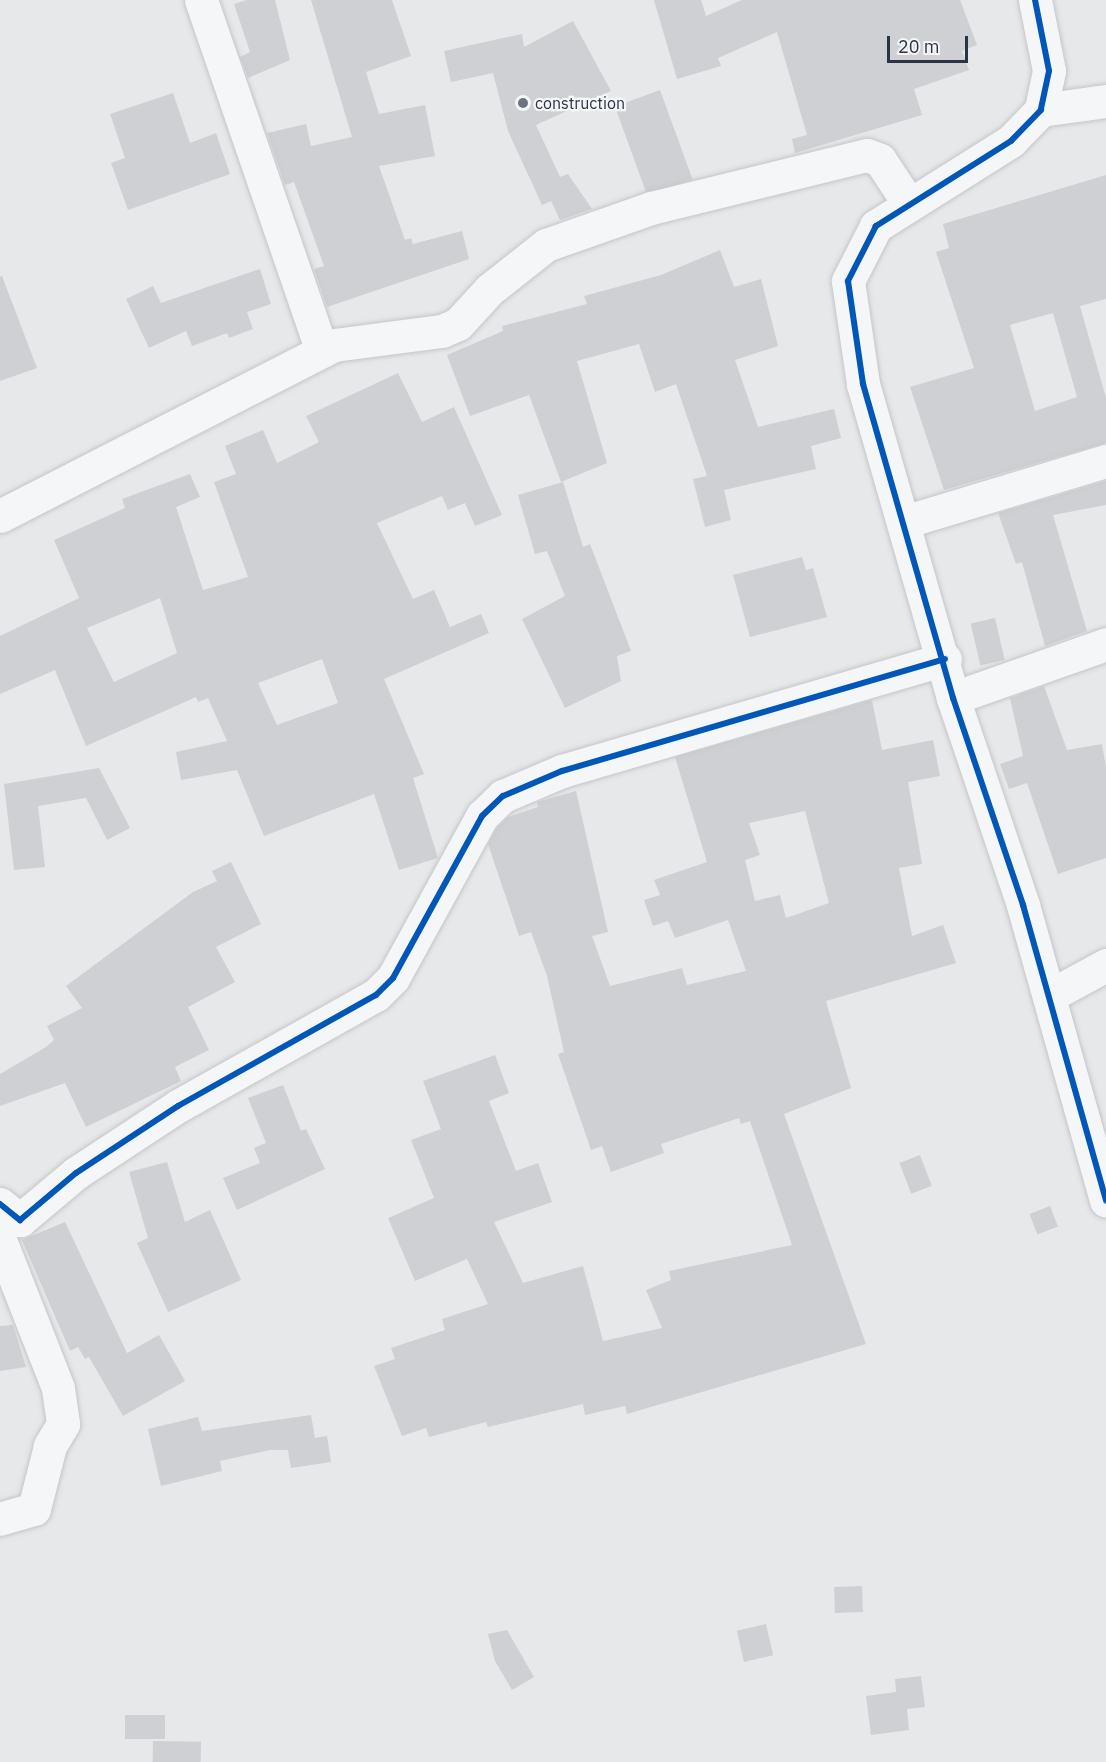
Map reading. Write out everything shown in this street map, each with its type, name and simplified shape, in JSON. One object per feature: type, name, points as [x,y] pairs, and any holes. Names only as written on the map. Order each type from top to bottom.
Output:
[{"type":"street","points":[[201,0],[322,351]]},
{"type":"street","points":[[1035,0],[1049,71],[1041,110],[1011,141],[876,226],[848,281],[864,384],[907,521],[945,659],[952,698],[1049,996],[1106,1201]]},
{"type":"street","points":[[1041,110],[1106,101]]},
{"type":"street","points":[[0,516],[322,351],[442,331],[458,324],[489,290],[546,245],[651,208],[838,159],[880,160],[909,204]]},
{"type":"street","points":[[907,521],[1106,460]]},
{"type":"street","points":[[952,698],[1106,644]]},
{"type":"street","points":[[0,1204],[20,1220],[76,1173],[178,1106],[376,994],[393,978],[482,816],[503,796],[562,771],[945,659]]},
{"type":"street","points":[[1049,996],[1106,965]]},
{"type":"street","points":[[0,1240],[58,1388],[63,1424],[50,1446],[34,1509],[0,1519]]},
{"type":"building","points":[[247,0],[275,0],[290,60],[248,78],[240,57],[250,52],[234,4]]},
{"type":"building","points":[[311,0],[392,0],[411,56],[366,72],[379,114],[425,105],[435,156],[379,166],[405,240],[411,238],[413,244],[462,231],[469,259],[327,307],[314,269],[324,266],[294,182],[285,185],[267,133],[306,124],[311,146],[352,137]]},
{"type":"building","points":[[654,0],[701,0],[706,16],[742,0],[960,0],[977,45],[962,51],[969,70],[914,89],[922,115],[795,153],[792,139],[807,135],[777,32],[718,58],[721,66],[677,79]]},
{"type":"building","points":[[573,21],[611,91],[536,125],[560,177],[568,174],[592,209],[560,220],[551,201],[542,205],[508,131],[493,73],[451,82],[444,51],[522,34],[524,47]]},
{"type":"building","points":[[660,90],[692,179],[647,196],[615,106]]},
{"type":"building","points":[[173,93],[190,143],[216,133],[230,174],[128,210],[111,163],[125,158],[110,114]]},
{"type":"building","points":[[1106,175],[1106,299],[1080,306],[1106,398],[1106,443],[944,490],[910,387],[974,368],[936,252],[949,248],[943,224]],"holes":[[[1053,313],[1077,397],[1035,411],[1010,325]]]},
{"type":"building","points":[[720,250],[734,287],[761,279],[778,346],[735,360],[758,427],[834,409],[841,438],[811,446],[816,469],[724,490],[731,520],[705,527],[693,479],[707,476],[676,384],[655,392],[639,344],[577,361],[607,463],[561,482],[529,395],[470,416],[447,355],[503,331],[502,326],[587,304],[584,296],[661,275]]},
{"type":"building","points":[[260,269],[271,304],[247,312],[253,329],[229,338],[227,333],[192,346],[186,331],[149,348],[126,299],[153,286],[161,303]]},
{"type":"building","points":[[2,276],[37,368],[0,381],[0,277]]},
{"type":"building","points":[[398,373],[422,422],[454,407],[502,515],[475,526],[465,503],[448,510],[442,496],[377,523],[413,599],[434,590],[450,627],[481,614],[489,633],[384,679],[424,774],[413,778],[438,858],[399,870],[374,794],[264,836],[237,770],[181,780],[176,752],[227,741],[208,698],[198,702],[196,697],[86,746],[55,670],[0,694],[0,636],[79,598],[54,540],[125,508],[122,499],[190,474],[200,497],[176,507],[203,590],[248,577],[214,482],[236,474],[225,446],[263,430],[277,463],[319,442],[306,416]],"holes":[[[160,598],[177,653],[114,682],[87,628]],[[322,659],[338,703],[277,725],[258,683]]]},
{"type":"building","points":[[1106,481],[1106,505],[1053,515],[1087,631],[1045,646],[1022,562],[1016,564],[998,513]]},
{"type":"building","points":[[563,482],[583,547],[590,544],[631,651],[617,656],[621,681],[565,708],[522,619],[565,596],[547,551],[535,554],[518,495]]},
{"type":"building","points":[[802,557],[806,570],[813,568],[827,617],[750,637],[733,575]]},
{"type":"building","points":[[995,618],[1005,660],[980,666],[971,624]]},
{"type":"building","points":[[1044,686],[1067,750],[1102,744],[1106,767],[1106,858],[1058,874],[1027,783],[1009,789],[1000,764],[1023,756],[1010,698]]},
{"type":"building","points":[[872,700],[882,750],[933,740],[940,776],[908,782],[922,864],[899,868],[912,936],[943,925],[956,963],[826,1001],[851,1088],[784,1114],[866,1344],[627,1414],[625,1406],[585,1415],[583,1404],[488,1427],[486,1422],[429,1437],[426,1428],[402,1436],[374,1366],[395,1359],[391,1348],[445,1330],[442,1319],[488,1304],[467,1259],[415,1281],[388,1218],[434,1198],[411,1140],[441,1129],[423,1081],[495,1055],[509,1093],[489,1101],[516,1171],[538,1163],[552,1202],[494,1222],[523,1283],[583,1266],[603,1341],[662,1328],[646,1290],[671,1280],[669,1271],[792,1245],[750,1121],[741,1124],[739,1118],[661,1144],[664,1153],[611,1172],[602,1146],[591,1150],[558,1054],[564,1052],[547,976],[531,932],[519,936],[488,844],[497,828],[508,817],[538,807],[537,802],[576,791],[608,932],[592,936],[610,986],[682,968],[687,985],[746,971],[728,920],[675,938],[668,921],[653,926],[644,900],[660,895],[654,880],[707,862],[675,757]],"holes":[[[805,811],[829,903],[786,918],[780,895],[755,901],[745,860],[760,855],[749,823]]]},
{"type":"building","points":[[99,768],[130,828],[107,840],[86,798],[38,806],[45,867],[14,870],[4,784]]},
{"type":"building","points":[[231,862],[261,924],[216,947],[235,982],[188,1007],[209,1050],[175,1067],[181,1081],[86,1127],[65,1083],[0,1106],[0,1074],[54,1040],[47,1026],[82,1008],[66,986],[193,892],[217,881],[212,871]]},
{"type":"building","points":[[283,1085],[301,1131],[306,1129],[325,1169],[237,1210],[223,1178],[260,1163],[254,1148],[266,1143],[248,1098]]},
{"type":"building","points":[[920,1155],[932,1186],[911,1194],[899,1163]]},
{"type":"building","points":[[167,1162],[185,1222],[210,1210],[241,1280],[168,1312],[137,1243],[148,1238],[129,1172]]},
{"type":"building","points":[[1050,1206],[1058,1227],[1037,1234],[1029,1214]]},
{"type":"building","points":[[65,1222],[127,1353],[159,1335],[185,1381],[123,1416],[89,1357],[85,1359],[78,1347],[70,1351],[22,1240]]},
{"type":"building","points":[[13,1325],[26,1367],[0,1371],[0,1326]]},
{"type":"building","points":[[311,1415],[315,1438],[327,1436],[331,1462],[291,1468],[288,1450],[270,1450],[220,1461],[222,1471],[161,1486],[148,1429],[198,1417],[202,1431]]},
{"type":"building","points":[[862,1586],[863,1612],[835,1613],[834,1587]]},
{"type":"building","points":[[766,1624],[773,1655],[744,1662],[737,1631]]},
{"type":"building","points":[[507,1630],[534,1677],[512,1690],[495,1661],[488,1634]]},
{"type":"building","points":[[921,1676],[925,1707],[907,1709],[909,1730],[871,1735],[866,1696],[896,1692],[895,1679]]},
{"type":"building","points":[[125,1715],[165,1715],[165,1739],[125,1739]]},
{"type":"building","points":[[153,1741],[201,1742],[201,1762],[153,1762]]},
{"type":"cycle path","points":[[1035,0],[1049,71],[1041,110],[1011,141],[876,226],[848,281],[863,384],[953,698],[1023,905],[1106,1201]]},
{"type":"cycle path","points":[[0,1204],[20,1220],[76,1173],[178,1106],[376,995],[393,978],[482,816],[503,796],[562,771],[945,659]]},
{"type":"place","name":"construction","points":[[523,103]]}]
